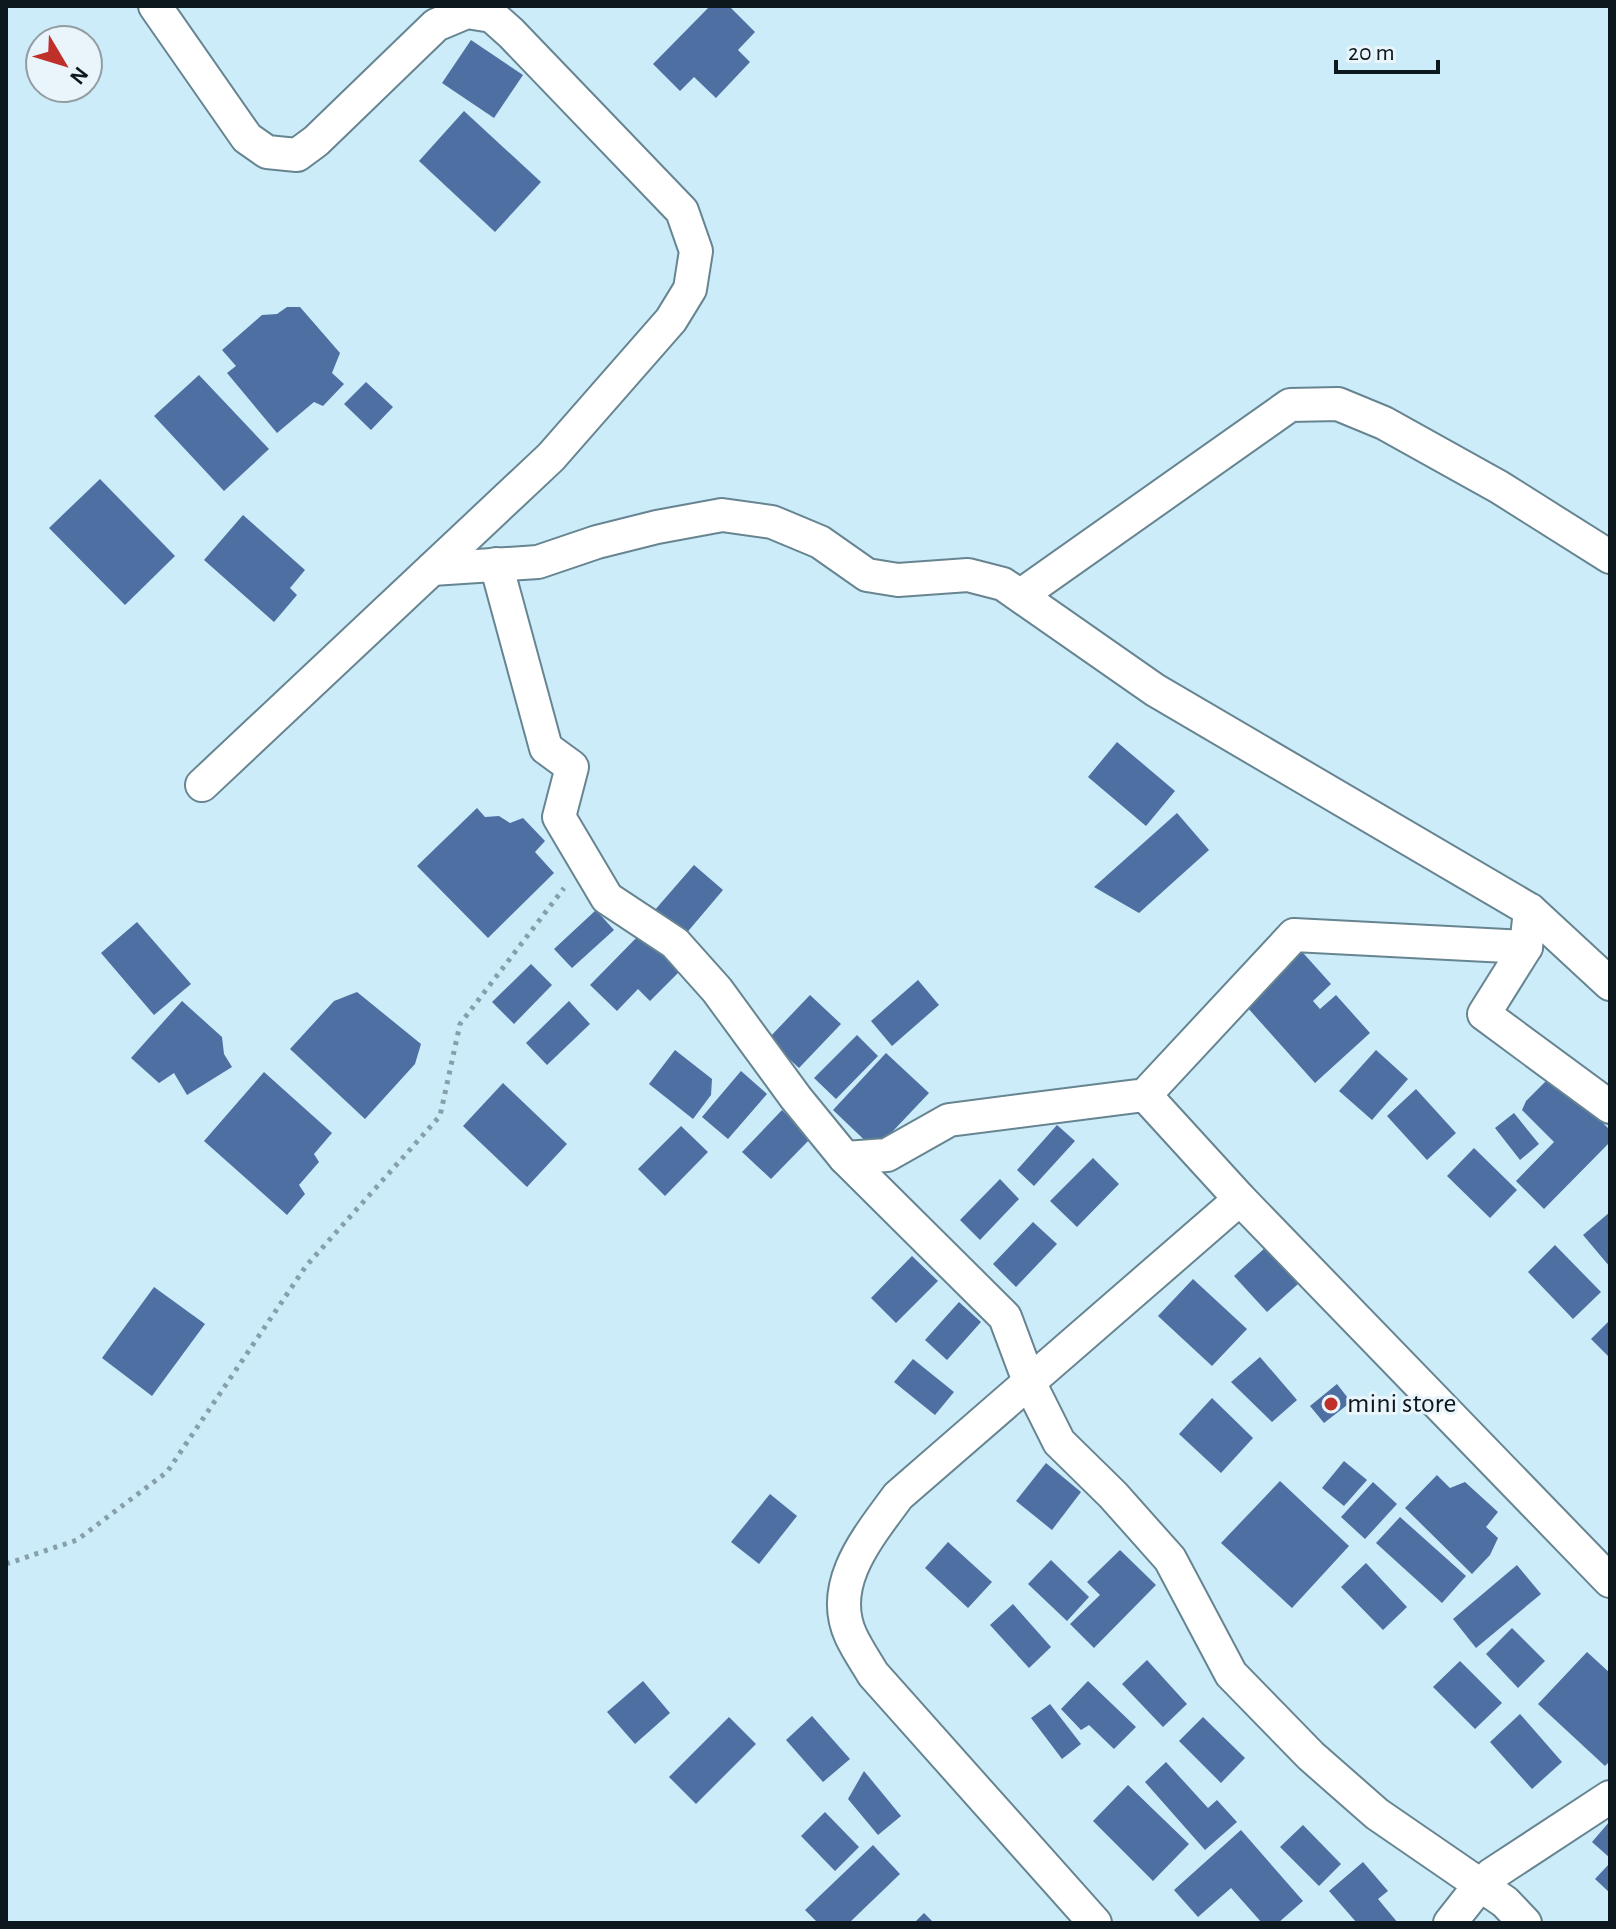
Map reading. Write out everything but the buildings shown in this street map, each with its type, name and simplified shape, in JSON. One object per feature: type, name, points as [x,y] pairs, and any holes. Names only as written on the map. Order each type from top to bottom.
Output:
[{"type":"street","points":[[155,6],[247,138],[267,152],[297,155],[316,141],[436,25],[467,12],[492,16],[682,211],[696,251],[690,289],[671,320],[551,457],[202,785]]},
{"type":"street","points":[[1021,595],[1290,405],[1338,404],[1384,423],[1499,487],[1610,557]]},
{"type":"street","points":[[432,569],[538,562],[627,534],[722,515],[772,522],[820,542],[867,575],[898,580],[968,575],[1003,584],[1155,690],[1530,910],[1610,984]]},
{"type":"street","points":[[496,564],[546,748],[572,767],[559,817],[607,898],[675,943],[717,990],[796,1098],[845,1158],[1005,1317],[1030,1384],[1059,1442],[1113,1495],[1170,1559],[1231,1674],[1311,1756],[1377,1814],[1505,1902],[1525,1923]]},
{"type":"street","points":[[1530,910],[1526,947],[1484,1014],[1610,1107]]},
{"type":"street","points":[[845,1158],[887,1155],[949,1120],[1145,1095],[1294,935],[1526,947]]},
{"type":"street","points":[[1145,1095],[1240,1199],[1610,1581]]},
{"type":"street","points":[[1095,1923],[873,1674],[850,1634],[842,1601],[848,1575],[866,1540],[898,1496],[1240,1199]]},
{"type":"street","points":[[1450,1923],[1480,1885],[1610,1797]]},
{"type":"path","points":[[6,1564],[77,1540],[167,1472],[306,1266],[440,1116],[460,1024],[585,861]]},
{"type":"place","name":"mini store","points":[[1331,1404]]}]
